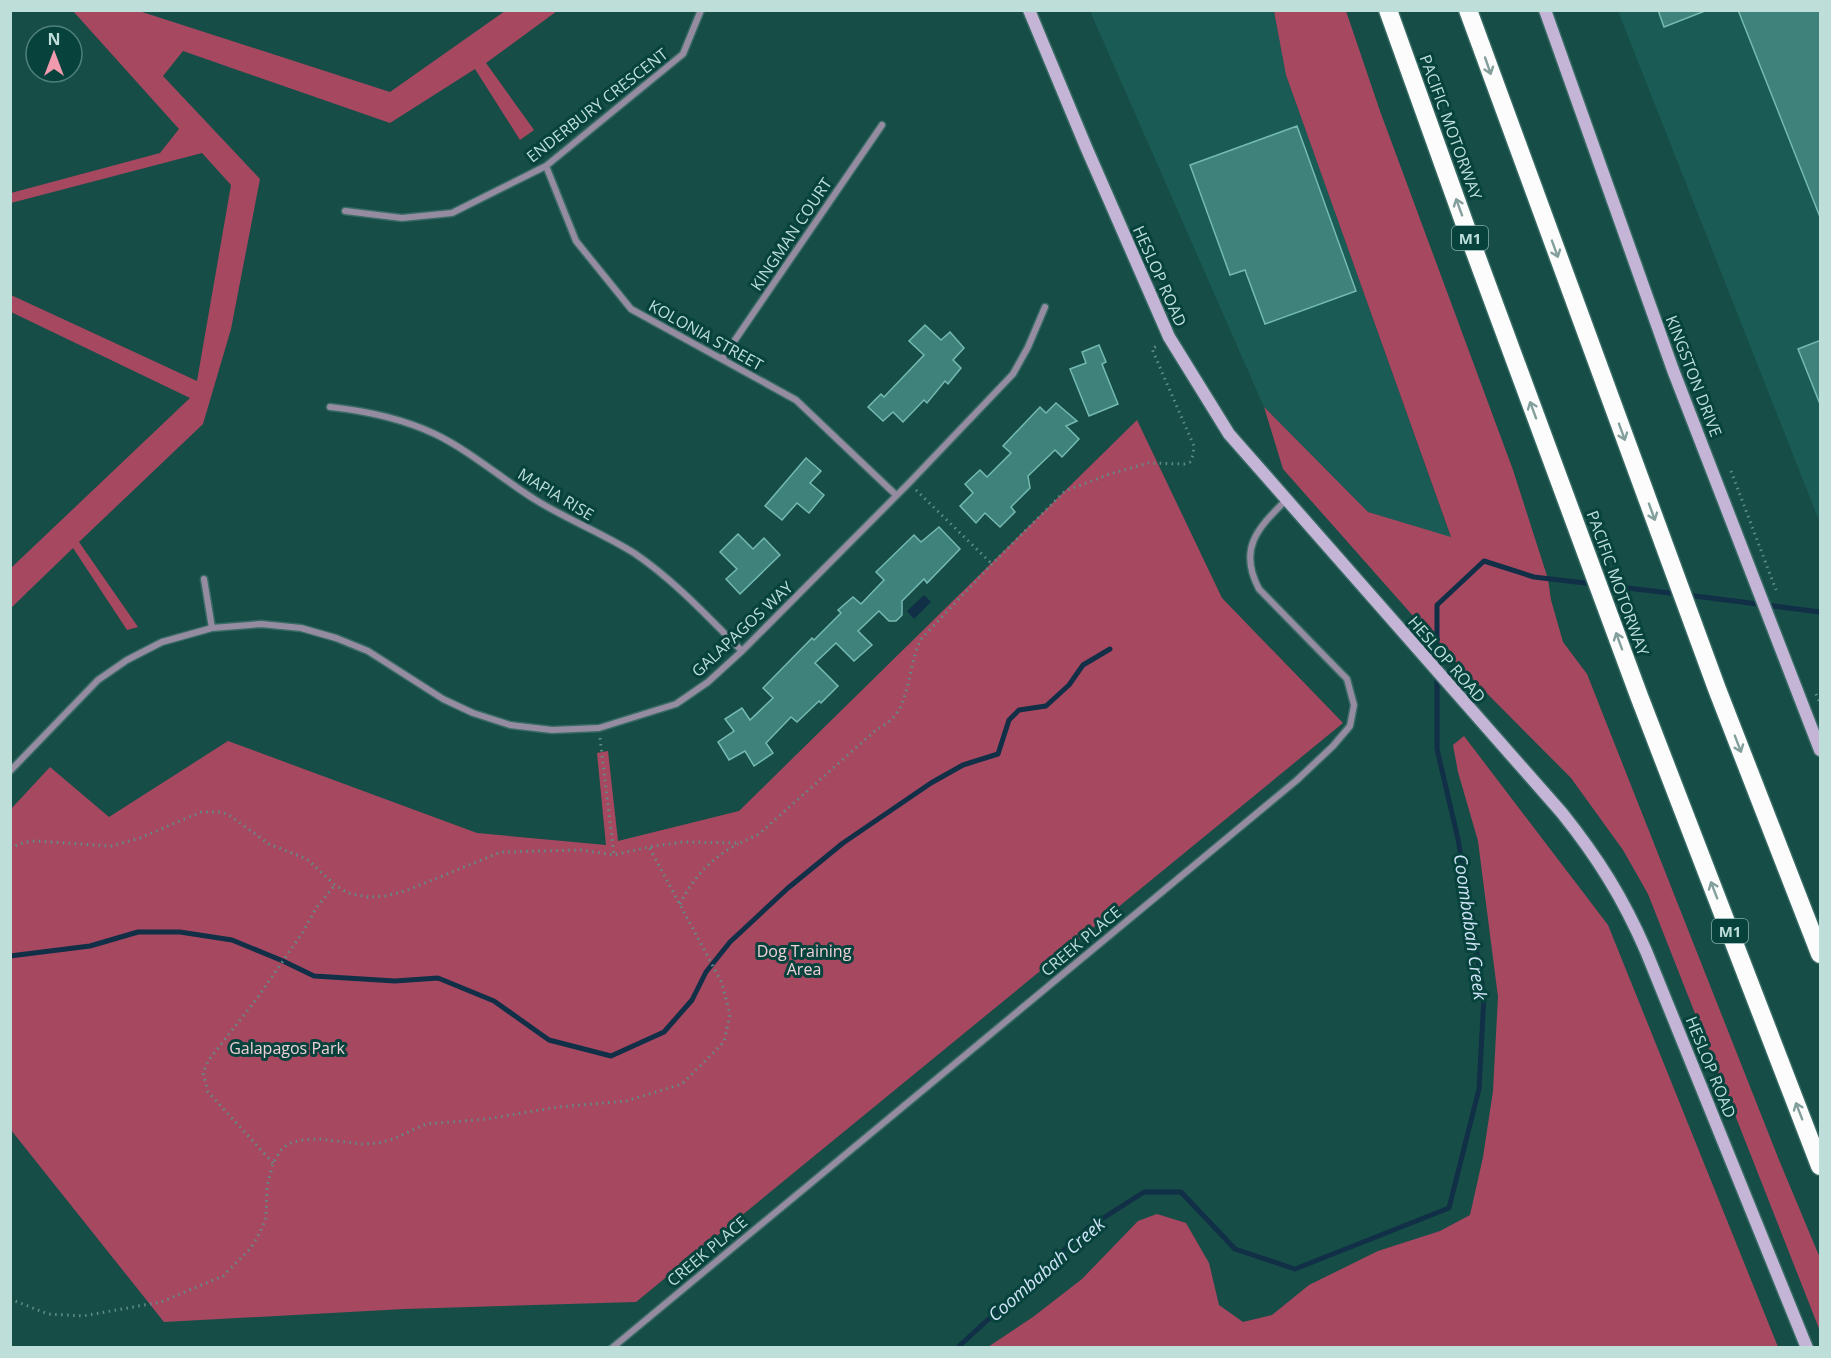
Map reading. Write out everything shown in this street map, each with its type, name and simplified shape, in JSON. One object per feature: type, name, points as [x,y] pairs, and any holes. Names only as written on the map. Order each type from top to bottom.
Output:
[{"type":"highway","name":"PACIFIC MOTORWAY","points":[[1388,10],[1639,696],[1821,1166]]},
{"type":"highway","points":[[1468,10],[1717,689],[1821,954]]},
{"type":"street","name":"ENDERBURY CRESCENT","points":[[345,211],[402,218],[452,213],[546,166],[683,54],[701,10]]},
{"type":"street","name":"HESLOP ROAD","points":[[1029,10],[1169,337],[1228,434],[1587,845],[1621,896],[1807,1347]]},
{"type":"street","name":"KINGSTON DRIVE","points":[[1545,10],[1673,370],[1821,750]]},
{"type":"street","name":"KINGMAN COURT","points":[[722,359],[882,125]]},
{"type":"street","name":"KOLONIA STREET","points":[[546,166],[576,241],[631,309],[796,400],[896,495]]},
{"type":"street","name":"GALAPAGOS WAY","points":[[10,771],[98,680],[127,660],[162,642],[212,628],[261,624],[301,628],[336,638],[368,651],[442,699],[473,713],[510,725],[552,730],[599,728],[676,704],[708,682],[742,651],[909,483],[1013,374],[1028,347],[1045,307]]},
{"type":"street","name":"MAPIA RISE","points":[[330,406],[369,412],[409,423],[456,446],[557,513],[632,552],[659,571],[742,651]]},
{"type":"street","name":"CREEK PLACE","points":[[612,1347],[1297,780],[1333,746],[1350,726],[1354,705],[1347,679],[1259,589],[1251,574],[1249,558],[1252,541],[1260,527],[1285,501]]},
{"type":"street","points":[[204,579],[212,628]]},
{"type":"path","points":[[680,904],[689,886],[712,860],[759,834],[876,730],[892,719],[903,698],[916,648],[922,638],[1065,491],[1148,463],[1184,464],[1190,462],[1194,446],[1152,350],[1169,337]]},
{"type":"path","points":[[1731,471],[1777,593]]},
{"type":"path","points":[[909,483],[992,564]]},
{"type":"path","points":[[599,728],[614,855]]},
{"type":"path","points":[[10,848],[24,842],[35,841],[98,846],[124,844],[190,815],[211,811],[229,815],[260,839],[307,859],[335,885],[348,893],[385,896],[405,891],[501,852],[581,850],[614,855],[683,842],[740,843]]},
{"type":"path","points":[[10,1299],[48,1314],[83,1316],[161,1302],[223,1276],[251,1248],[260,1232],[266,1218],[267,1187],[273,1163],[288,1144],[301,1140],[319,1139],[362,1144],[379,1143],[426,1124],[487,1119],[558,1107],[626,1101],[682,1084],[724,1042],[730,1015],[722,983],[649,847]]},
{"type":"path","points":[[273,1163],[208,1092],[203,1073],[208,1061],[276,971],[303,933],[316,909],[335,885]]},
{"type":"shaded area","points":[[1090,11],[1274,11],[1286,75],[1451,538],[1368,512],[1264,407]]},
{"type":"shaded area","points":[[1618,11],[1820,11],[1820,517],[1818,518]]},
{"type":"shaded area","points":[[924,595],[931,602],[914,619],[907,611]]},
{"type":"green space","points":[[73,11],[139,11],[390,92],[505,11],[557,11],[486,63],[534,130],[520,140],[475,69],[390,123],[183,51],[163,76],[260,179],[231,329],[203,424],[79,542],[138,627],[127,630],[73,548],[11,608],[11,568],[190,398],[11,312],[11,295],[197,381],[231,185],[202,153],[11,203],[11,193],[160,153],[179,129]]},
{"type":"green space","points":[[1274,11],[1346,11],[1380,111],[1513,470],[1548,579],[1551,600],[1563,642],[1587,674],[1820,1258],[1820,1331],[1648,894],[1623,850],[1571,778],[1437,643],[1283,469],[1264,407],[1368,512],[1451,537],[1286,75]]},
{"type":"green space","name":"Galapagos Park","points":[[1137,420],[1222,598],[1343,723],[636,1302],[404,1309],[164,1322],[11,1130],[11,809],[50,767],[109,817],[228,741],[477,833],[606,845],[597,753],[608,751],[618,841],[739,811]]},
{"type":"green space","points":[[1464,736],[1608,925],[1778,1347],[988,1347],[1033,1317],[1082,1279],[1138,1221],[1157,1214],[1186,1223],[1209,1263],[1219,1305],[1243,1322],[1272,1315],[1309,1285],[1378,1251],[1440,1231],[1470,1215],[1483,1157],[1493,1091],[1498,997],[1478,841],[1458,772],[1453,745]]},
{"type":"building","points":[[1658,10],[1705,10],[1705,11],[1664,27]]},
{"type":"building","points":[[1738,10],[1821,10],[1821,217],[1820,217]]},
{"type":"building","points":[[1297,126],[1356,291],[1265,324],[1245,270],[1230,275],[1190,165]]},
{"type":"building","points":[[925,325],[941,340],[950,332],[964,348],[953,360],[961,368],[948,384],[945,381],[927,403],[924,400],[903,422],[893,412],[883,421],[868,407],[881,394],[884,397],[924,355],[909,341]]},
{"type":"building","points":[[1821,340],[1821,404],[1820,404],[1798,349]]},
{"type":"building","points":[[1099,345],[1106,362],[1102,364],[1118,404],[1089,416],[1070,369],[1086,363],[1082,352]]},
{"type":"building","points":[[1056,403],[1077,421],[1066,426],[1079,439],[1062,457],[1055,450],[1028,476],[1030,488],[1011,507],[1015,512],[1000,527],[985,513],[976,523],[960,506],[973,493],[965,484],[980,470],[987,477],[1011,453],[1003,446],[1040,407],[1046,413]]},
{"type":"building","points":[[806,458],[821,471],[810,483],[824,495],[809,513],[797,503],[782,520],[765,506]]},
{"type":"building","points":[[939,527],[960,549],[927,583],[924,579],[902,601],[902,615],[896,621],[889,621],[879,611],[858,631],[872,645],[854,661],[836,643],[815,663],[838,686],[797,722],[791,717],[766,743],[773,753],[754,766],[745,751],[729,760],[718,742],[734,731],[725,719],[742,708],[750,720],[773,698],[763,688],[812,638],[814,640],[841,613],[838,610],[853,597],[861,604],[884,580],[876,572],[914,535],[921,542]]},
{"type":"building","points":[[738,534],[753,549],[764,538],[780,555],[740,594],[726,579],[737,569],[720,552]]},
{"type":"waterway","name":"Coombabah Creek","points":[[957,1348],[1089,1227],[1144,1192],[1181,1192],[1235,1249],[1295,1269],[1449,1208],[1479,1089],[1484,996],[1458,839],[1437,749],[1437,605],[1484,561],[1534,577],[1678,594]]},
{"type":"waterway","name":"Coombabah Creek","points":[[1687,595],[1820,612]]},
{"type":"waterway","points":[[10,956],[90,946],[138,932],[180,932],[232,940],[314,976],[395,981],[438,978],[494,1001],[549,1040],[611,1056],[664,1032],[692,1000],[706,972],[730,942],[788,888],[843,843],[931,783],[963,765],[998,754],[1009,720],[1019,710],[1046,706],[1069,685],[1083,665],[1110,649]]},
{"type":"park label","name":"Dog Training Area","points":[[804,960]]}]
